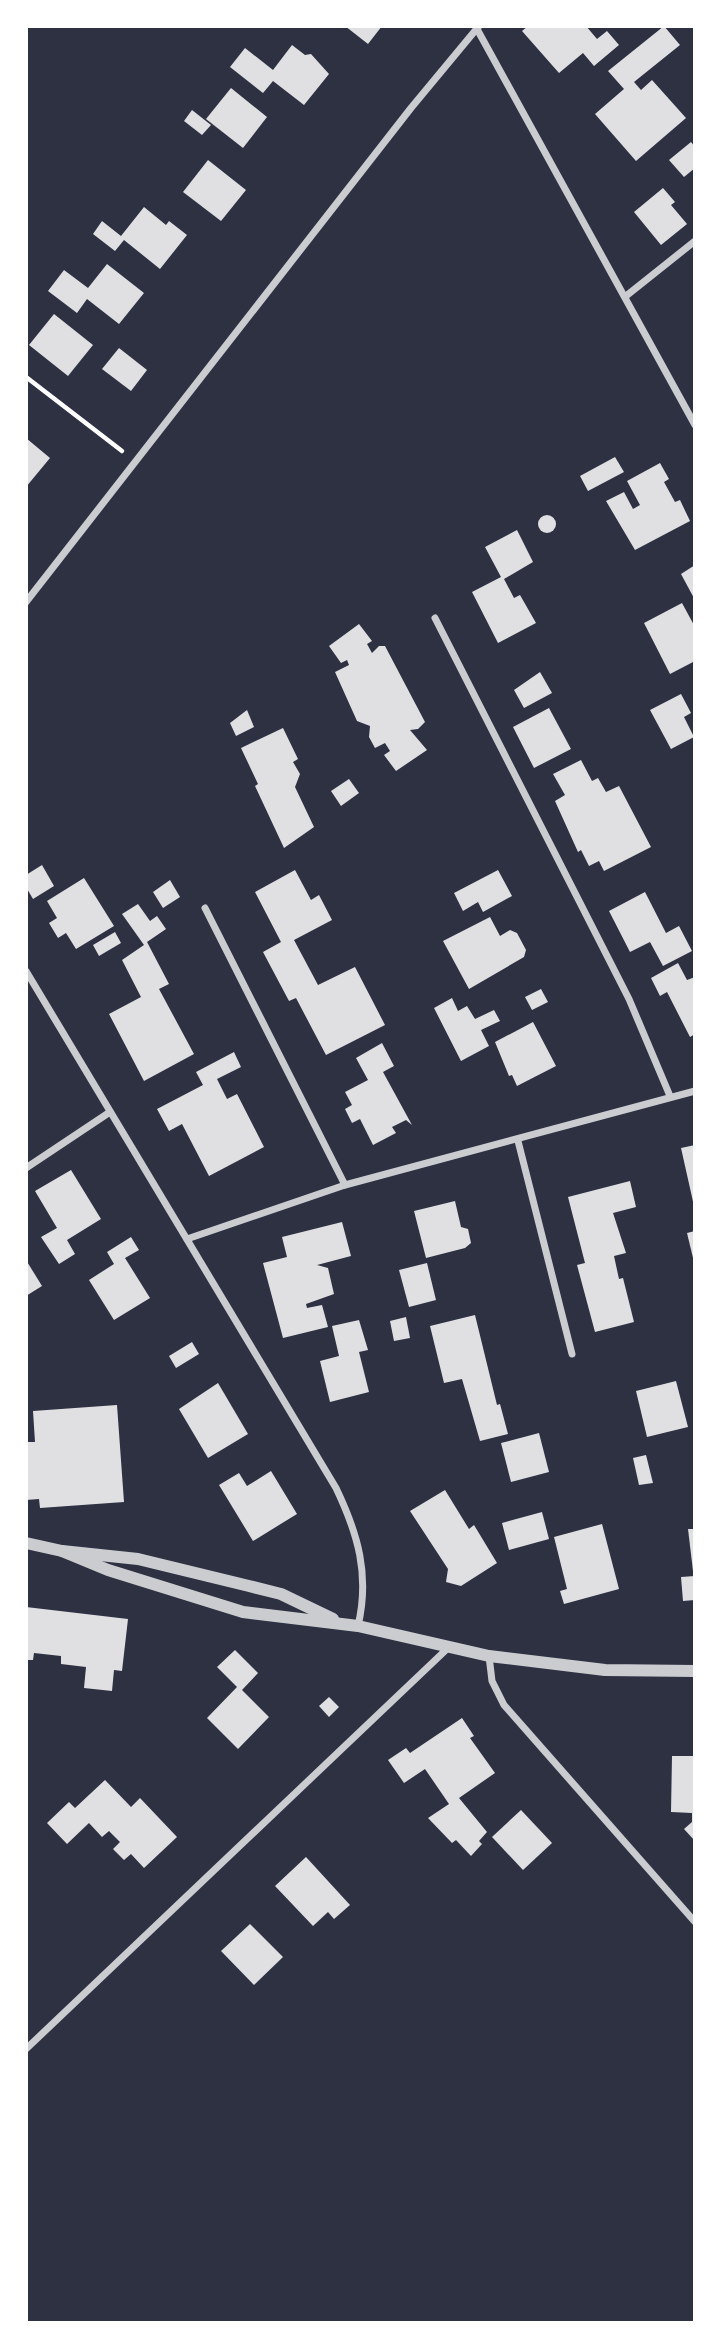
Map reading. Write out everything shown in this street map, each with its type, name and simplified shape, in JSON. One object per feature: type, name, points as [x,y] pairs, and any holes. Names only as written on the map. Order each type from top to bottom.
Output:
[{"type":"street","points":[[26,602],[411,107],[478,28],[695,425]]},
{"type":"street","points":[[626,296],[695,242]]},
{"type":"street","points":[[435,618],[629,999],[670,1096]]},
{"type":"street","points":[[205,908],[345,1185]]},
{"type":"street","points":[[26,971],[335,1488],[352,1523],[363,1559],[365,1578],[358,1626]]},
{"type":"street","points":[[187,1239],[345,1185],[518,1141],[695,1091]]},
{"type":"street","points":[[26,1168],[110,1112]]},
{"type":"street","points":[[518,1141],[572,1354]]},
{"type":"street","points":[[26,1543],[62,1551],[138,1559],[281,1594],[343,1624]]},
{"type":"street","points":[[62,1551],[108,1570],[243,1612],[358,1626],[489,1656],[605,1670],[695,1671]]},
{"type":"street","points":[[26,2049],[448,1648]]},
{"type":"street","points":[[489,1656],[492,1681],[504,1704],[695,1922]]},
{"type":"path","points":[[26,377],[135,461]]},
{"type":"building","points":[[345,26],[382,26],[368,44]]},
{"type":"building","points":[[528,26],[586,26],[597,39],[607,31],[619,45],[594,66],[583,53],[559,73],[522,31]]},
{"type":"building","points":[[664,26],[680,45],[634,82],[641,90],[652,80],[686,118],[636,161],[595,114],[624,89],[608,71]]},
{"type":"building","points":[[292,45],[305,55],[311,54],[329,74],[304,105],[273,81],[263,93],[230,67],[245,48],[273,70]]},
{"type":"building","points":[[231,88],[267,117],[243,148],[206,119]]},
{"type":"building","points":[[192,110],[211,125],[202,135],[184,121]]},
{"type":"building","points":[[691,142],[695,147],[695,168],[684,177],[669,160]]},
{"type":"building","points":[[208,160],[246,190],[221,221],[183,192]]},
{"type":"building","points":[[663,188],[675,202],[671,205],[687,224],[661,245],[634,212]]},
{"type":"building","points":[[144,207],[166,225],[169,221],[187,235],[160,269],[124,240],[115,251],[93,234],[102,221],[121,236]]},
{"type":"building","points":[[107,264],[144,293],[119,324],[87,299],[77,313],[48,291],[64,270],[88,288]]},
{"type":"building","points":[[54,314],[93,345],[68,376],[29,345]]},
{"type":"building","points":[[119,348],[147,370],[131,391],[102,369]]},
{"type":"building","points":[[26,438],[50,458],[26,487]]},
{"type":"building","points":[[615,457],[624,472],[588,491],[580,476]]},
{"type":"building","points":[[660,463],[669,479],[664,482],[675,502],[680,500],[690,521],[635,550],[606,501],[624,492],[633,509],[640,505],[627,481]]},
{"type":"building","points":[[543,515],[551,515],[556,524],[554,531],[543,533],[538,528],[538,520]]},
{"type":"building","points":[[517,530],[533,562],[504,579],[514,598],[520,595],[536,623],[498,643],[472,592],[501,577],[485,547]]},
{"type":"building","points":[[695,565],[695,600],[681,574]]},
{"type":"building","points":[[682,603],[695,627],[695,661],[670,674],[644,623]]},
{"type":"building","points":[[359,624],[372,641],[367,644],[372,653],[379,646],[385,646],[425,722],[418,729],[410,730],[427,750],[396,771],[384,755],[390,751],[385,743],[375,748],[369,737],[370,726],[357,721],[335,672],[349,665],[347,660],[341,663],[329,646]]},
{"type":"building","points":[[540,672],[552,693],[524,708],[514,690]]},
{"type":"building","points":[[681,694],[691,713],[684,717],[694,737],[671,749],[650,710]]},
{"type":"building","points":[[549,708],[571,749],[534,768],[513,727]]},
{"type":"building","points":[[247,710],[254,727],[236,736],[230,723]]},
{"type":"building","points":[[283,728],[298,759],[293,762],[300,774],[295,787],[314,827],[284,848],[255,786],[258,784],[241,748]]},
{"type":"building","points":[[581,760],[592,781],[598,778],[606,792],[619,786],[651,847],[604,871],[599,861],[589,866],[581,850],[578,852],[555,801],[565,795],[553,774]]},
{"type":"building","points":[[349,779],[359,793],[341,806],[331,791]]},
{"type":"building","points":[[42,865],[54,886],[33,899],[26,887],[26,875]]},
{"type":"building","points":[[295,870],[311,900],[319,895],[332,920],[294,940],[318,985],[355,967],[385,1025],[326,1055],[296,998],[289,1001],[263,952],[281,942],[255,892]]},
{"type":"building","points":[[498,870],[512,896],[483,912],[478,902],[463,911],[454,893]]},
{"type":"building","points":[[84,878],[114,926],[76,949],[66,933],[58,938],[49,923],[57,918],[47,901]]},
{"type":"building","points":[[170,880],[180,897],[163,908],[153,892]]},
{"type":"building","points":[[645,892],[666,933],[679,926],[692,951],[663,966],[650,942],[630,952],[609,911]]},
{"type":"building","points":[[138,904],[150,921],[157,916],[166,929],[147,942],[169,984],[159,989],[194,1054],[144,1081],[109,1014],[141,997],[122,960],[144,945],[122,914]]},
{"type":"building","points":[[490,917],[500,936],[510,930],[517,933],[526,950],[524,957],[469,989],[443,941]]},
{"type":"building","points":[[115,932],[121,943],[99,956],[93,945]]},
{"type":"building","points":[[678,963],[687,980],[695,977],[695,1034],[690,1037],[667,992],[660,996],[651,978]]},
{"type":"building","points":[[541,989],[548,1002],[532,1010],[525,997]]},
{"type":"building","points":[[452,998],[458,1011],[467,1006],[475,1019],[494,1010],[500,1021],[481,1030],[489,1046],[461,1061],[434,1008]]},
{"type":"building","points":[[533,1022],[556,1066],[517,1086],[512,1075],[509,1076],[495,1042]]},
{"type":"building","points":[[382,1043],[394,1066],[383,1072],[412,1125],[406,1120],[392,1127],[396,1133],[373,1145],[360,1119],[352,1123],[345,1109],[352,1105],[345,1092],[368,1080],[356,1058]]},
{"type":"building","points":[[234,1052],[241,1067],[217,1079],[227,1099],[237,1094],[264,1147],[209,1176],[182,1124],[169,1131],[157,1109],[203,1085],[196,1072]]},
{"type":"building","points":[[695,1145],[695,1205],[694,1206],[681,1148]]},
{"type":"building","points":[[71,1170],[101,1219],[67,1240],[75,1254],[59,1264],[41,1237],[57,1228],[35,1191]]},
{"type":"building","points":[[630,1181],[636,1207],[613,1213],[626,1253],[614,1256],[619,1279],[623,1278],[634,1322],[595,1332],[577,1265],[585,1263],[568,1197]]},
{"type":"building","points":[[455,1201],[461,1227],[468,1229],[471,1243],[465,1248],[426,1258],[414,1211]]},
{"type":"building","points":[[342,1222],[351,1256],[317,1265],[328,1268],[334,1294],[306,1304],[307,1308],[322,1305],[328,1327],[283,1338],[263,1263],[287,1257],[282,1237]]},
{"type":"building","points":[[695,1231],[695,1262],[694,1262],[687,1233]]},
{"type":"building","points":[[131,1237],[139,1250],[125,1258],[150,1298],[114,1320],[89,1280],[114,1264],[107,1252]]},
{"type":"building","points":[[26,1260],[42,1286],[26,1296]]},
{"type":"building","points":[[427,1263],[436,1300],[409,1307],[399,1270]]},
{"type":"building","points":[[475,1315],[497,1405],[500,1404],[508,1434],[480,1441],[462,1379],[444,1383],[430,1326]]},
{"type":"building","points":[[406,1317],[410,1338],[394,1341],[390,1321]]},
{"type":"building","points":[[359,1320],[368,1350],[359,1352],[369,1392],[330,1402],[320,1361],[339,1356],[332,1326]]},
{"type":"building","points":[[192,1342],[199,1354],[176,1368],[169,1356]]},
{"type":"building","points":[[676,1381],[688,1427],[647,1437],[636,1391]]},
{"type":"building","points":[[218,1383],[248,1434],[208,1458],[179,1409]]},
{"type":"building","points":[[117,1405],[124,1502],[40,1508],[39,1499],[26,1500],[26,1442],[35,1442],[33,1411]]},
{"type":"building","points":[[539,1433],[549,1472],[511,1482],[501,1443]]},
{"type":"building","points":[[646,1455],[653,1483],[639,1485],[633,1458]]},
{"type":"building","points":[[271,1471],[297,1514],[253,1541],[219,1485],[239,1473],[247,1486]]},
{"type":"building","points":[[445,1490],[469,1529],[474,1525],[497,1563],[461,1586],[446,1582],[448,1569],[410,1511]]},
{"type":"building","points":[[542,1512],[549,1539],[509,1550],[502,1523]]},
{"type":"building","points":[[602,1524],[619,1589],[564,1604],[560,1591],[567,1589],[554,1537]]},
{"type":"building","points":[[688,1529],[695,1529],[695,1571],[693,1571]]},
{"type":"building","points":[[695,1576],[695,1600],[683,1601],[681,1577]]},
{"type":"building","points":[[26,1607],[128,1619],[122,1671],[114,1670],[112,1691],[84,1688],[86,1667],[61,1664],[61,1656],[34,1653],[33,1660],[26,1660]]},
{"type":"building","points":[[235,1650],[258,1673],[242,1690],[269,1717],[238,1749],[207,1718],[237,1687],[217,1667]]},
{"type":"building","points":[[329,1697],[339,1707],[329,1717],[319,1706]]},
{"type":"building","points":[[462,1718],[474,1736],[470,1738],[495,1773],[459,1798],[487,1832],[479,1841],[482,1844],[471,1856],[456,1840],[452,1843],[428,1818],[449,1804],[425,1769],[404,1783],[388,1760],[406,1748],[410,1753]]},
{"type":"building","points":[[672,1756],[695,1756],[695,1841],[684,1829],[692,1822],[692,1813],[671,1812]]},
{"type":"building","points":[[105,1780],[131,1807],[140,1798],[177,1837],[144,1868],[131,1854],[124,1860],[113,1849],[120,1842],[109,1831],[102,1837],[89,1823],[67,1844],[47,1823],[69,1802],[75,1808]]},
{"type":"building","points":[[521,1810],[552,1843],[523,1870],[492,1837]]},
{"type":"building","points":[[306,1857],[350,1905],[334,1919],[328,1912],[313,1926],[275,1886]]},
{"type":"building","points":[[250,1924],[283,1957],[254,1985],[221,1951]]}]
